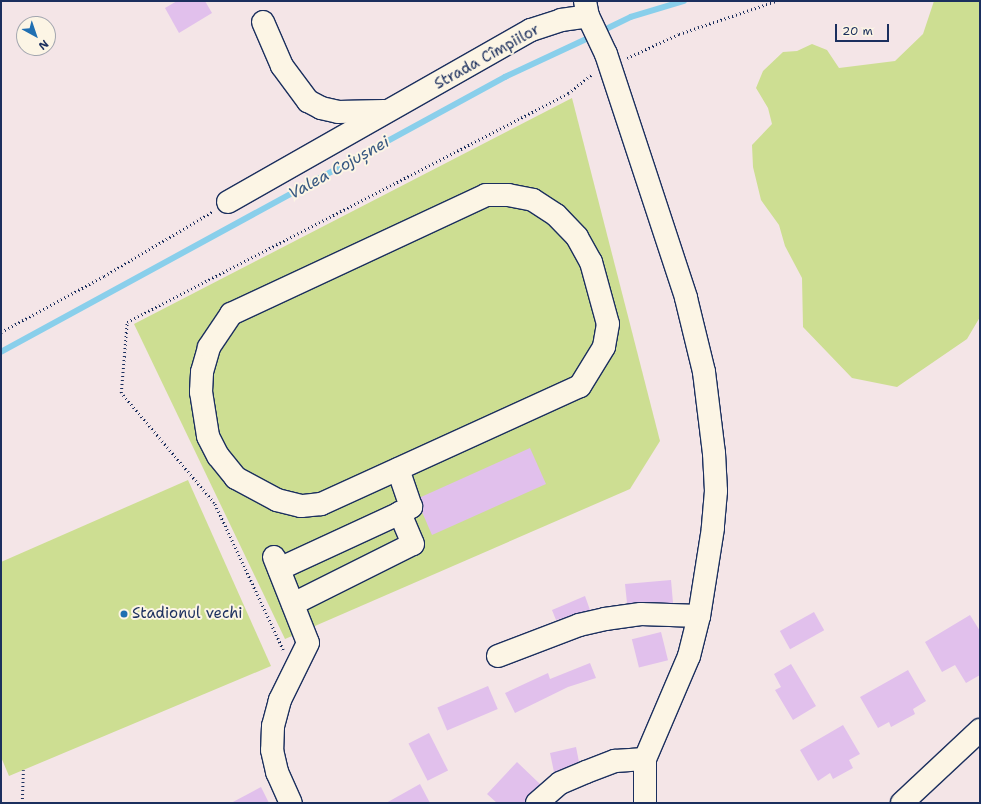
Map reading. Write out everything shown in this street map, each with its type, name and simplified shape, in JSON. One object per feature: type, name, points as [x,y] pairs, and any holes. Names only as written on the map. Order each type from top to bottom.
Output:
[{"type":"street","points":[[586,9],[608,59],[686,298],[704,372],[716,491],[699,616],[689,656],[645,759],[645,803]]},
{"type":"street","name":"Strada Cîmpiilor","points":[[228,202],[531,30],[561,20],[586,9]]},
{"type":"street","name":"Strada Cîmpiilor","points":[[262,22],[282,66],[308,101],[321,108],[338,112],[390,111]]},
{"type":"street","points":[[486,195],[508,195],[533,200],[556,215],[572,232],[591,262],[608,324],[604,347],[580,386],[398,469],[321,504],[301,506],[277,500],[236,478],[218,456],[202,415],[202,372],[209,347],[231,314],[486,195]]},
{"type":"street","points":[[292,803],[277,772],[272,750],[273,726],[280,700],[293,670],[308,643],[276,563],[400,513],[411,507],[398,469]]},
{"type":"street","points":[[293,604],[414,544],[400,513]]},
{"type":"street","points":[[498,656],[571,628],[605,619],[641,614],[699,616]]},
{"type":"street","points":[[902,803],[980,730]]},
{"type":"street","points":[[537,803],[560,783],[586,772],[615,761],[645,759]]},
{"type":"path","points":[[293,670],[214,503],[121,393],[127,322],[568,93],[608,59],[776,1]]},
{"type":"path","points":[[1,332],[104,276],[228,202]]},
{"type":"path","points":[[22,803],[23,770]]},
{"type":"green space","points":[[934,1],[980,1],[980,317],[967,339],[897,387],[852,378],[803,327],[802,278],[785,246],[779,225],[761,200],[753,167],[752,145],[772,124],[768,108],[756,88],[763,71],[783,52],[797,51],[812,44],[827,50],[839,68],[895,61],[923,34]]},
{"type":"green space","points":[[572,98],[660,441],[630,489],[285,639],[134,324]]},
{"type":"green space","name":"Stadionul vechi","points":[[188,480],[271,666],[9,776],[1,757],[1,562]]},
{"type":"building","points":[[177,1],[205,1],[212,13],[179,33],[165,8]]},
{"type":"building","points":[[530,448],[546,484],[432,535],[422,512],[421,497]]},
{"type":"building","points":[[671,580],[673,603],[627,603],[625,584]]},
{"type":"building","points":[[585,596],[590,610],[556,620],[552,610]]},
{"type":"building","points":[[814,612],[824,630],[790,649],[780,631]]},
{"type":"building","points":[[970,615],[980,631],[980,675],[966,683],[955,665],[942,672],[925,642]]},
{"type":"building","points":[[661,632],[668,660],[639,667],[632,639]]},
{"type":"building","points":[[590,663],[596,678],[568,687],[515,713],[505,693],[548,673],[550,679]]},
{"type":"building","points":[[791,664],[816,706],[793,720],[775,690],[781,687],[774,674]]},
{"type":"building","points":[[908,670],[926,701],[913,709],[915,714],[891,727],[889,722],[878,728],[860,697]]},
{"type":"building","points":[[488,686],[498,709],[447,731],[437,707]]},
{"type":"building","points":[[843,725],[860,754],[849,760],[853,768],[833,779],[830,773],[818,781],[800,750]]},
{"type":"building","points":[[429,733],[448,770],[428,781],[409,743]]},
{"type":"building","points":[[576,747],[579,762],[554,772],[550,753]]},
{"type":"building","points":[[517,762],[540,784],[529,794],[525,803],[497,803],[487,794]]},
{"type":"building","points":[[420,784],[430,803],[386,803]]},
{"type":"building","points":[[261,787],[269,803],[231,803]]},
{"type":"waterway","name":"Valea Cojușnei","points":[[600,32],[631,17],[684,1]]},
{"type":"waterway","name":"Valea Cojușnei","points":[[1,352],[505,77],[593,36]]},
{"type":"place","name":"Stadionul vechi","points":[[124,614]]}]
